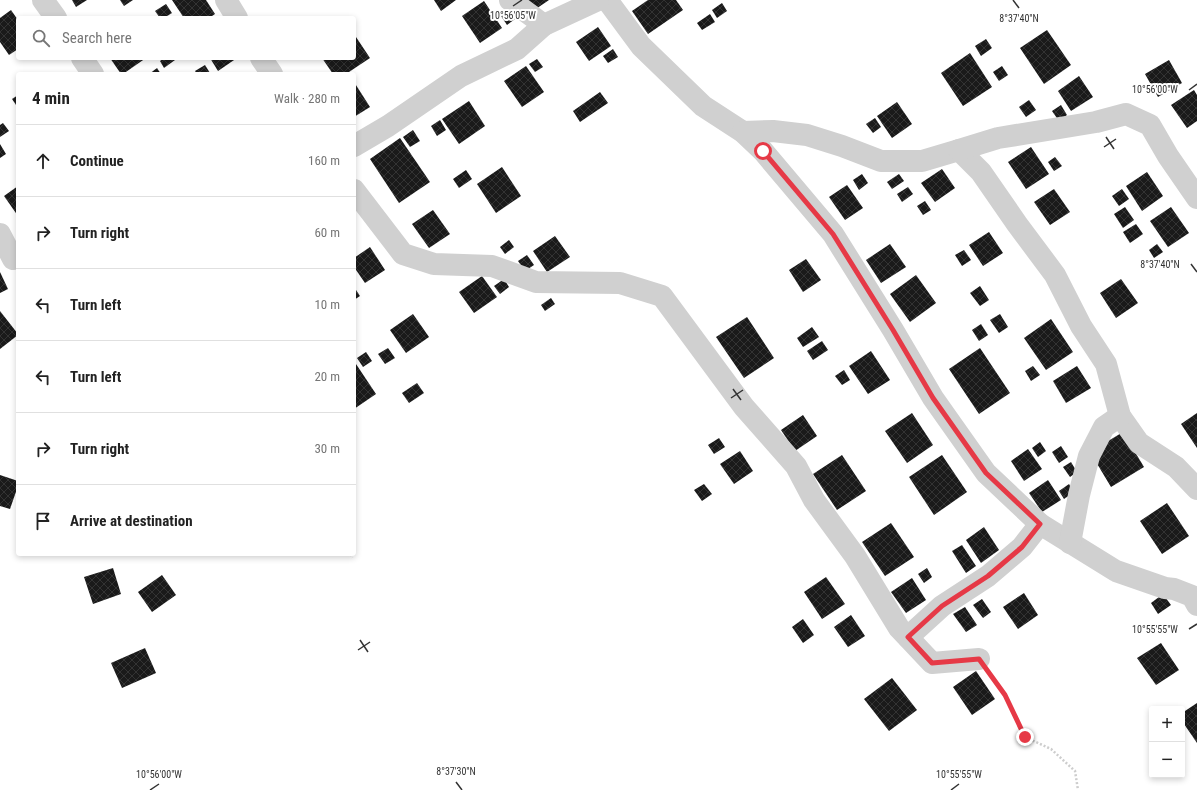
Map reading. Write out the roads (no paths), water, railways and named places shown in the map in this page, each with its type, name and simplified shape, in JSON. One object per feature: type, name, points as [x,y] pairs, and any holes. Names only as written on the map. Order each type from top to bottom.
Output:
[{"type":"street","points":[[43,0],[55,16]]},
{"type":"street","points":[[226,0],[236,16]]},
{"type":"street","points":[[510,0],[544,25]]},
{"type":"street","points":[[356,145],[388,126],[461,76],[517,49],[544,25],[598,0]]},
{"type":"street","points":[[607,0],[641,46],[703,106],[743,132],[763,151],[833,234],[893,330],[933,398],[986,473],[1040,524],[1116,571],[1195,597]]},
{"type":"street","points":[[83,60],[92,72]]},
{"type":"street","points":[[263,60],[271,72]]},
{"type":"street","points":[[743,132],[773,131],[807,135],[842,146],[881,161],[922,161],[998,138],[1096,122],[1126,114],[1150,125],[1168,156],[1197,198]]},
{"type":"street","points":[[959,150],[981,172],[1017,224],[1055,274],[1081,326],[1106,364],[1120,416],[1139,443],[1176,467],[1197,489]]},
{"type":"street","points":[[356,193],[402,254],[434,264],[492,266],[536,282],[620,283],[662,296],[744,407],[796,466],[814,500],[854,556],[899,628],[932,663],[979,659]]},
{"type":"street","points":[[0,234],[13,259]]},
{"type":"street","points":[[1070,543],[1079,495],[1089,456],[1104,426],[1120,416]]},
{"type":"street","points":[[908,637],[942,606],[988,576],[1022,547],[1040,524]]}]
